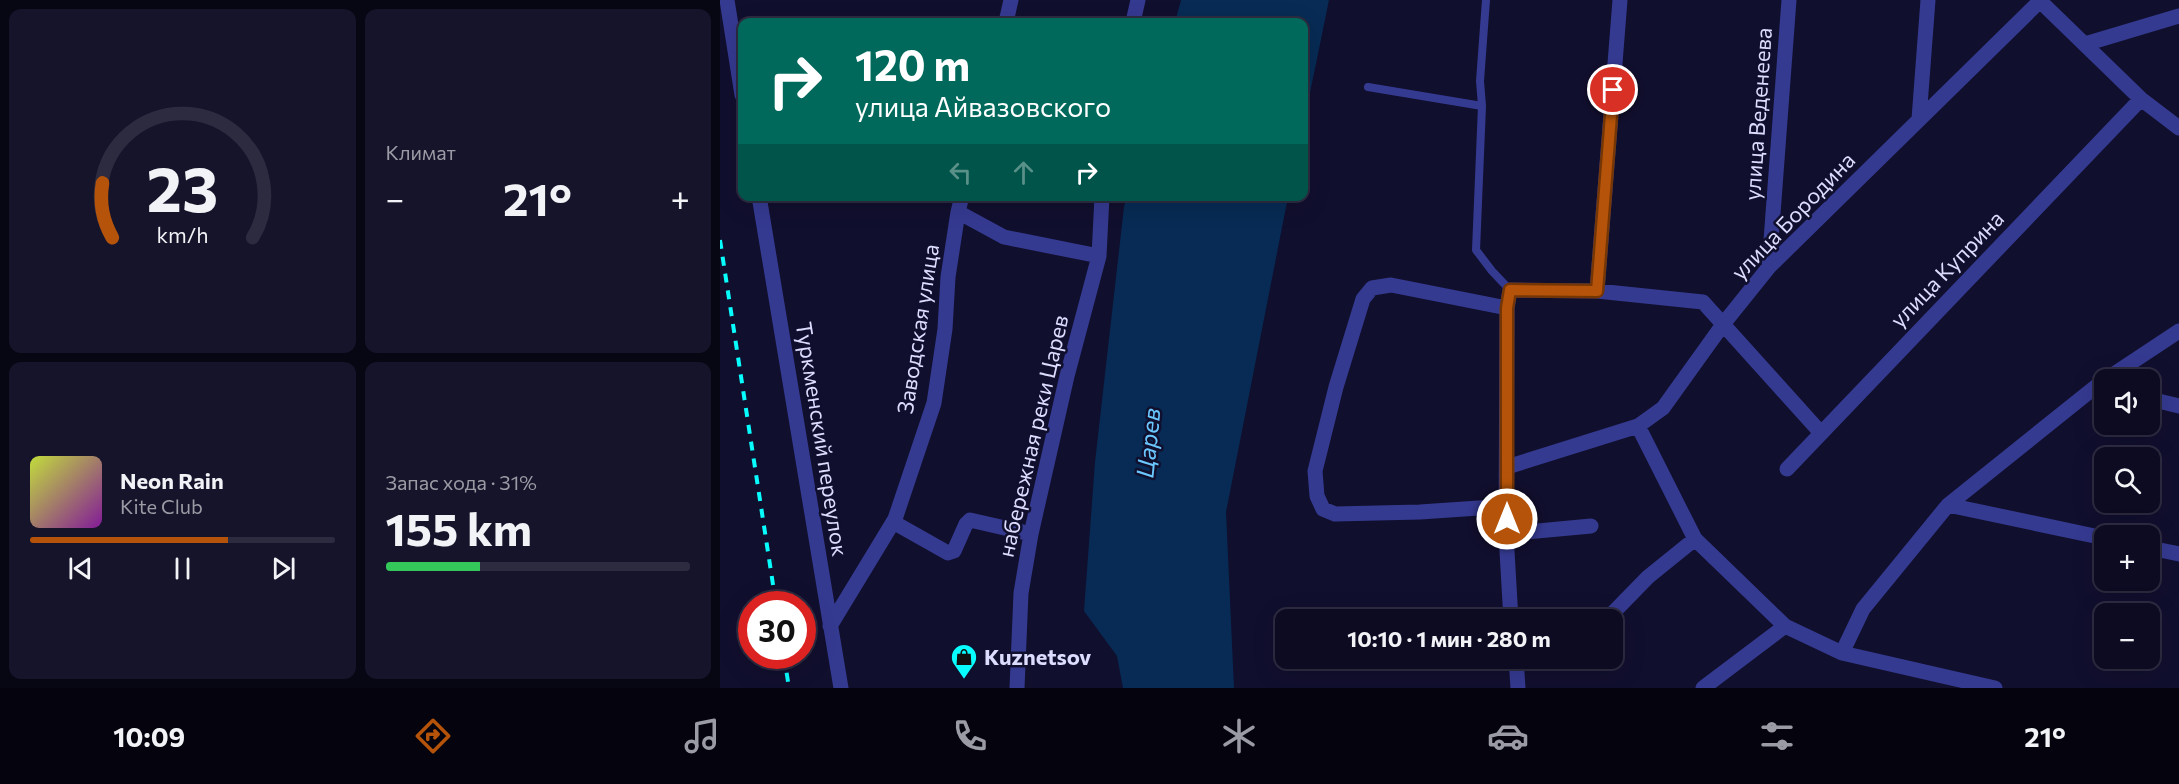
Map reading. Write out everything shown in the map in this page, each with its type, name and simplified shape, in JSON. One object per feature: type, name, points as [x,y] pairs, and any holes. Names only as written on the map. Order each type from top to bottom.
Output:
[{"type":"street","points":[[727,0],[738,70]]},
{"type":"street","points":[[1007,18],[1011,0]]},
{"type":"street","points":[[1134,18],[1138,0]]},
{"type":"street","points":[[1597,291],[1620,0]]},
{"type":"street","name":"улица Веденеева","points":[[1769,267],[1790,0]]},
{"type":"street","points":[[1919,119],[1928,0]]},
{"type":"street","points":[[2039,1],[2140,99],[2179,128]]},
{"type":"street","name":"улица Бородина","points":[[1507,467],[1638,426],[1663,408],[1724,323],[1769,267],[2039,1]]},
{"type":"street","points":[[2085,44],[2179,16]]},
{"type":"street","name":"улица Куприна","points":[[1787,469],[2140,99]]},
{"type":"street","name":"Туркменский переулок","points":[[760,201],[841,688]]},
{"type":"street","name":"набережная реки Царев","points":[[1017,688],[1021,593],[1031,534],[1067,376],[1099,256],[1102,201]]},
{"type":"street","points":[[960,204],[1004,237],[1099,256]]},
{"type":"street","name":"Заводская улица","points":[[830,626],[893,522],[934,403],[945,329],[948,277],[960,204]]},
{"type":"street","points":[[1507,308],[1392,285],[1372,288],[1363,299],[1336,387],[1315,471],[1317,496],[1323,509],[1335,514],[1420,512],[1508,506]]},
{"type":"street","points":[[1510,609],[1506,534],[1508,506],[1507,308],[1510,290],[1597,291],[1703,302],[1821,433]]},
{"type":"street","points":[[2124,369],[2179,331]]},
{"type":"street","points":[[1842,653],[1863,609],[1948,505],[2094,391]]},
{"type":"street","points":[[2160,401],[2179,406]]},
{"type":"street","points":[[1638,426],[1695,539],[1785,626],[1842,653],[1993,688]]},
{"type":"street","points":[[1948,505],[2094,536]]},
{"type":"street","points":[[893,522],[948,554],[954,551],[970,520],[1031,534]]},
{"type":"street","points":[[1506,534],[1591,525]]},
{"type":"street","points":[[1617,609],[1648,577],[1695,539]]},
{"type":"street","points":[[2160,550],[2179,554]]},
{"type":"street","points":[[1703,688],[1785,626]]},
{"type":"street","points":[[1517,669],[1518,688]]},
{"type":"lane","points":[[1486,0],[1480,81],[1482,106],[1476,250],[1510,290]]},
{"type":"lane","points":[[1368,87],[1482,106]]},
{"type":"water","points":[[1181,0],[1329,0],[1308,102],[1308,18],[1176,18]]},
{"type":"water","name":"Царев","points":[[1126,201],[1287,201],[1226,512],[1234,688],[1123,688],[1117,656],[1084,611],[1095,462]]},
{"type":"railway","points":[[720,240],[774,591]]},
{"type":"railway","points":[[786,669],[789,688]]},
{"type":"place","name":"Kuznetsov","points":[[964,680]]},
{"type":"route","points":[[1507,519],[1507,308],[1510,290],[1597,291],[1613,90]]}]
